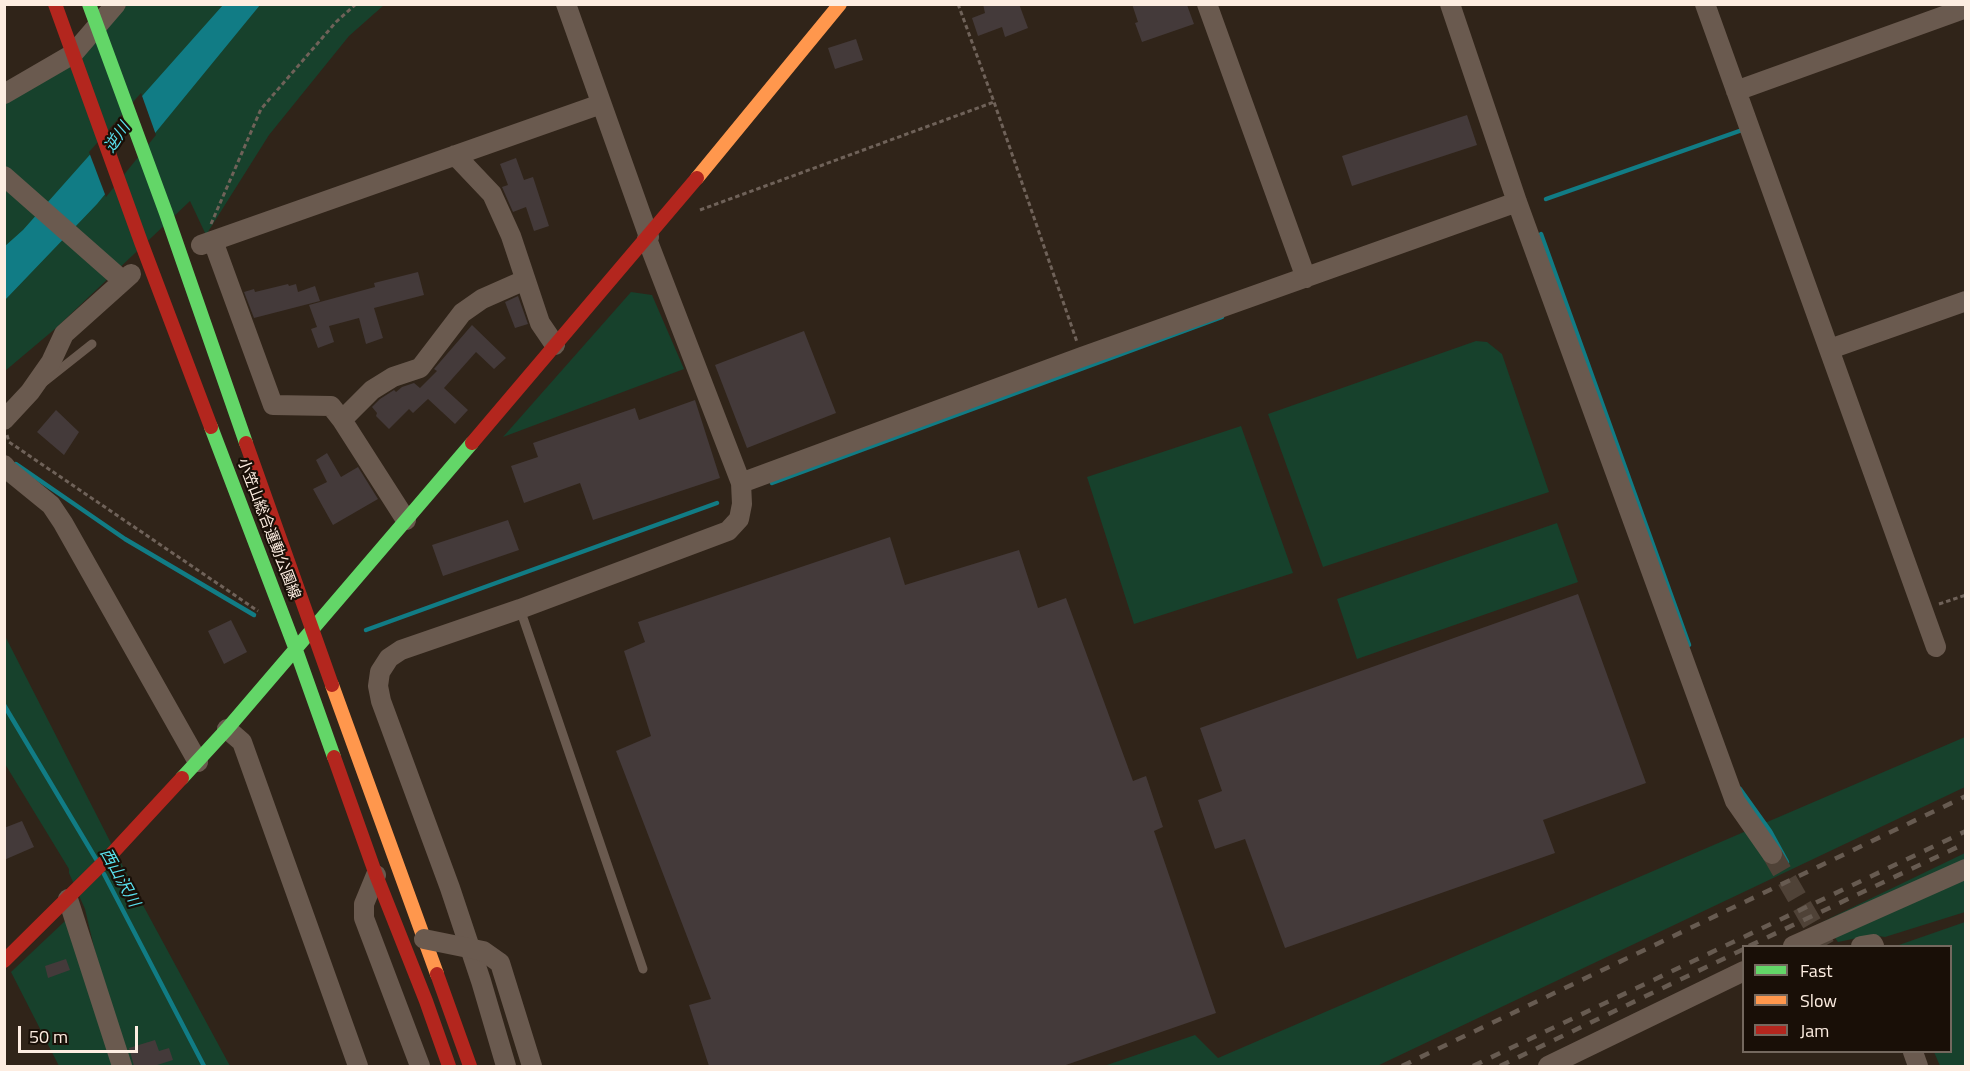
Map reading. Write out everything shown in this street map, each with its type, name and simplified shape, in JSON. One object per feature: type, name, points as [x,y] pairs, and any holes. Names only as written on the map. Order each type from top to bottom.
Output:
[{"type":"main road","name":"小笠山総合運動公園線","points":[[55,4],[141,242],[296,650],[376,875],[449,1066]]},
{"type":"main road","name":"小笠山総合運動公園線","points":[[89,4],[166,213],[312,631],[470,1066]]},
{"type":"main road","points":[[4,961],[108,859],[227,729],[648,238],[840,4]]},
{"type":"street","points":[[4,94],[77,63],[100,36],[116,4]]},
{"type":"street","points":[[506,1066],[450,888],[381,701],[378,686],[380,672],[389,658],[401,650],[520,609],[728,531],[739,519],[742,504],[741,483],[648,238],[566,4]]},
{"type":"street","points":[[1207,4],[1306,278]]},
{"type":"street","points":[[1450,4],[1517,202],[1735,801],[1772,854]]},
{"type":"street","points":[[1705,4],[1936,647]]},
{"type":"street","points":[[1736,91],[1965,8]]},
{"type":"street","points":[[406,520],[331,406],[273,405],[207,243],[601,104]]},
{"type":"street","points":[[455,155],[492,194],[511,236],[540,323],[555,345]]},
{"type":"street","points":[[4,176],[126,277],[63,334],[51,362],[30,392],[5,419]]},
{"type":"street","points":[[741,483],[1082,357],[1517,202]]},
{"type":"street","points":[[342,420],[372,390],[393,377],[420,368],[462,313],[482,299],[525,280]]},
{"type":"street","points":[[1830,349],[1965,301]]},
{"type":"street","points":[[4,465],[51,505],[63,523],[198,762]]},
{"type":"street","points":[[227,729],[242,742],[358,1066]]},
{"type":"street","points":[[1795,945],[1965,868]]},
{"type":"street","points":[[376,875],[364,904],[364,918],[420,1066]]},
{"type":"street","points":[[68,899],[122,1066]]},
{"type":"street","points":[[424,939],[483,951],[500,963],[531,1066]]},
{"type":"street","points":[[1548,1066],[1742,971]]},
{"type":"lane","points":[[30,392],[92,344]]},
{"type":"lane","points":[[520,609],[643,969]]},
{"type":"path","points":[[207,243],[261,109],[336,22],[356,4]]},
{"type":"path","points":[[958,4],[1082,357]]},
{"type":"path","points":[[680,199],[700,210],[994,102]]},
{"type":"path","points":[[5,419],[9,442],[267,617]]},
{"type":"path","points":[[1923,610],[1965,595]]},
{"type":"green space","points":[[127,5],[384,5],[349,36],[269,135],[206,235],[190,201],[56,328],[5,371],[4,98],[113,18]]},
{"type":"green space","points":[[631,292],[652,295],[684,369],[503,437]]},
{"type":"green space","points":[[1476,341],[1487,342],[1502,354],[1549,492],[1323,567],[1268,414]]},
{"type":"green space","points":[[1241,426],[1293,573],[1134,624],[1087,477]]},
{"type":"green space","points":[[1557,523],[1578,582],[1357,659],[1337,599]]},
{"type":"green space","points":[[4,634],[138,896],[230,1066],[122,1066],[85,909],[69,869],[5,764]]},
{"type":"green space","points":[[1965,737],[1965,787],[1377,1066],[1104,1066],[1195,1035],[1218,1058]]},
{"type":"green space","points":[[1965,853],[1965,862],[1820,923]]},
{"type":"green space","points":[[1965,879],[1965,912],[1885,937],[1872,935],[1838,942],[1833,935]]},
{"type":"green space","points":[[66,920],[119,1066],[59,1066],[11,972]]},
{"type":"green space","points":[[1965,922],[1965,1066],[1940,1066],[1934,1053],[1952,1053],[1952,945],[1899,945]]},
{"type":"water","name":"逆川","points":[[223,5],[260,5],[97,204],[5,300],[4,247],[23,230]]},
{"type":"pier","points":[[141,93],[156,135],[106,197],[89,152]]},
{"type":"building","points":[[983,4],[1019,4],[1028,28],[1005,37],[1002,27],[978,36],[972,18],[985,13]]},
{"type":"building","points":[[1132,4],[1187,5],[1194,24],[1142,42],[1135,23],[1138,22]]},
{"type":"building","points":[[856,39],[863,60],[835,69],[828,48]]},
{"type":"building","points":[[1467,115],[1477,145],[1352,186],[1342,156]]},
{"type":"building","points":[[516,158],[524,180],[533,177],[549,226],[534,231],[526,207],[513,212],[502,187],[508,185],[500,164]]},
{"type":"building","points":[[418,272],[424,295],[374,308],[383,338],[366,344],[359,318],[329,326],[334,342],[318,348],[311,329],[317,327],[309,305],[375,287],[374,283]]},
{"type":"building","points":[[288,284],[289,286],[296,284],[298,292],[315,286],[320,301],[254,318],[244,292],[254,289],[255,292]]},
{"type":"building","points":[[518,296],[528,324],[515,328],[505,302]]},
{"type":"building","points":[[472,325],[506,358],[494,369],[476,352],[444,388],[468,410],[455,424],[428,399],[413,413],[409,409],[389,429],[376,416],[377,413],[372,407],[394,390],[396,392],[414,383],[420,388],[437,371],[434,369]]},
{"type":"building","points":[[804,331],[836,413],[747,448],[715,365]]},
{"type":"building","points":[[695,400],[720,478],[593,520],[580,483],[524,503],[511,466],[538,457],[533,443],[635,408],[639,420]]},
{"type":"building","points":[[56,410],[79,432],[64,455],[37,432]]},
{"type":"building","points":[[327,453],[341,477],[358,467],[378,499],[333,525],[313,489],[327,482],[316,460]]},
{"type":"building","points":[[508,520],[519,550],[443,576],[432,545]]},
{"type":"building","points":[[890,537],[905,585],[1019,550],[1038,608],[1066,598],[1133,781],[1146,776],[1163,827],[1154,831],[1216,1013],[1063,1066],[709,1066],[689,1005],[711,999],[616,751],[651,736],[624,651],[645,642],[638,622]]},
{"type":"building","points":[[1578,594],[1646,783],[1543,820],[1555,853],[1285,948],[1245,839],[1215,849],[1198,800],[1222,791],[1200,728]]},
{"type":"building","points":[[231,620],[247,652],[224,664],[208,631]]},
{"type":"building","points":[[22,821],[34,847],[4,860],[4,828]]},
{"type":"building","points":[[66,959],[70,970],[48,978],[45,966]]},
{"type":"building","points":[[155,1040],[159,1051],[169,1048],[173,1060],[154,1066],[134,1066],[129,1048]]},
{"type":"waterway","points":[[1546,199],[1745,129]]},
{"type":"waterway","points":[[1541,234],[1689,645]]},
{"type":"waterway","points":[[772,483],[1222,317]]},
{"type":"waterway","points":[[16,464],[125,539],[254,615]]},
{"type":"waterway","points":[[366,630],[717,503]]},
{"type":"waterway","name":"西山沢川","points":[[4,705],[96,859]]},
{"type":"waterway","points":[[1740,789],[1770,831],[1787,862]]},
{"type":"waterway","name":"西山沢川","points":[[104,874],[204,1066]]},
{"type":"tunnel","points":[[1772,854],[1824,945]]},
{"type":"railway","points":[[1402,1066],[1966,796]]},
{"type":"railway","points":[[1473,1066],[1966,831]]},
{"type":"railway","points":[[1751,945],[1966,843]]},
{"type":"railway","points":[[1500,1066],[1742,950]]},
{"type":"traffic: fast","points":[[89,4],[166,213],[246,443]]},
{"type":"traffic: fast","points":[[211,427],[334,757]]},
{"type":"traffic: fast","points":[[182,778],[227,729],[472,443]]},
{"type":"traffic: slow","points":[[697,178],[840,4]]},
{"type":"traffic: slow","points":[[332,685],[437,974]]},
{"type":"traffic: jam","points":[[55,4],[211,427]]},
{"type":"traffic: jam","points":[[472,443],[697,178]]},
{"type":"traffic: jam","points":[[246,443],[332,685]]},
{"type":"traffic: jam","points":[[334,757],[449,1066]]},
{"type":"traffic: jam","points":[[4,961],[107,859],[182,778]]},
{"type":"traffic: jam","points":[[437,974],[470,1066]]}]
